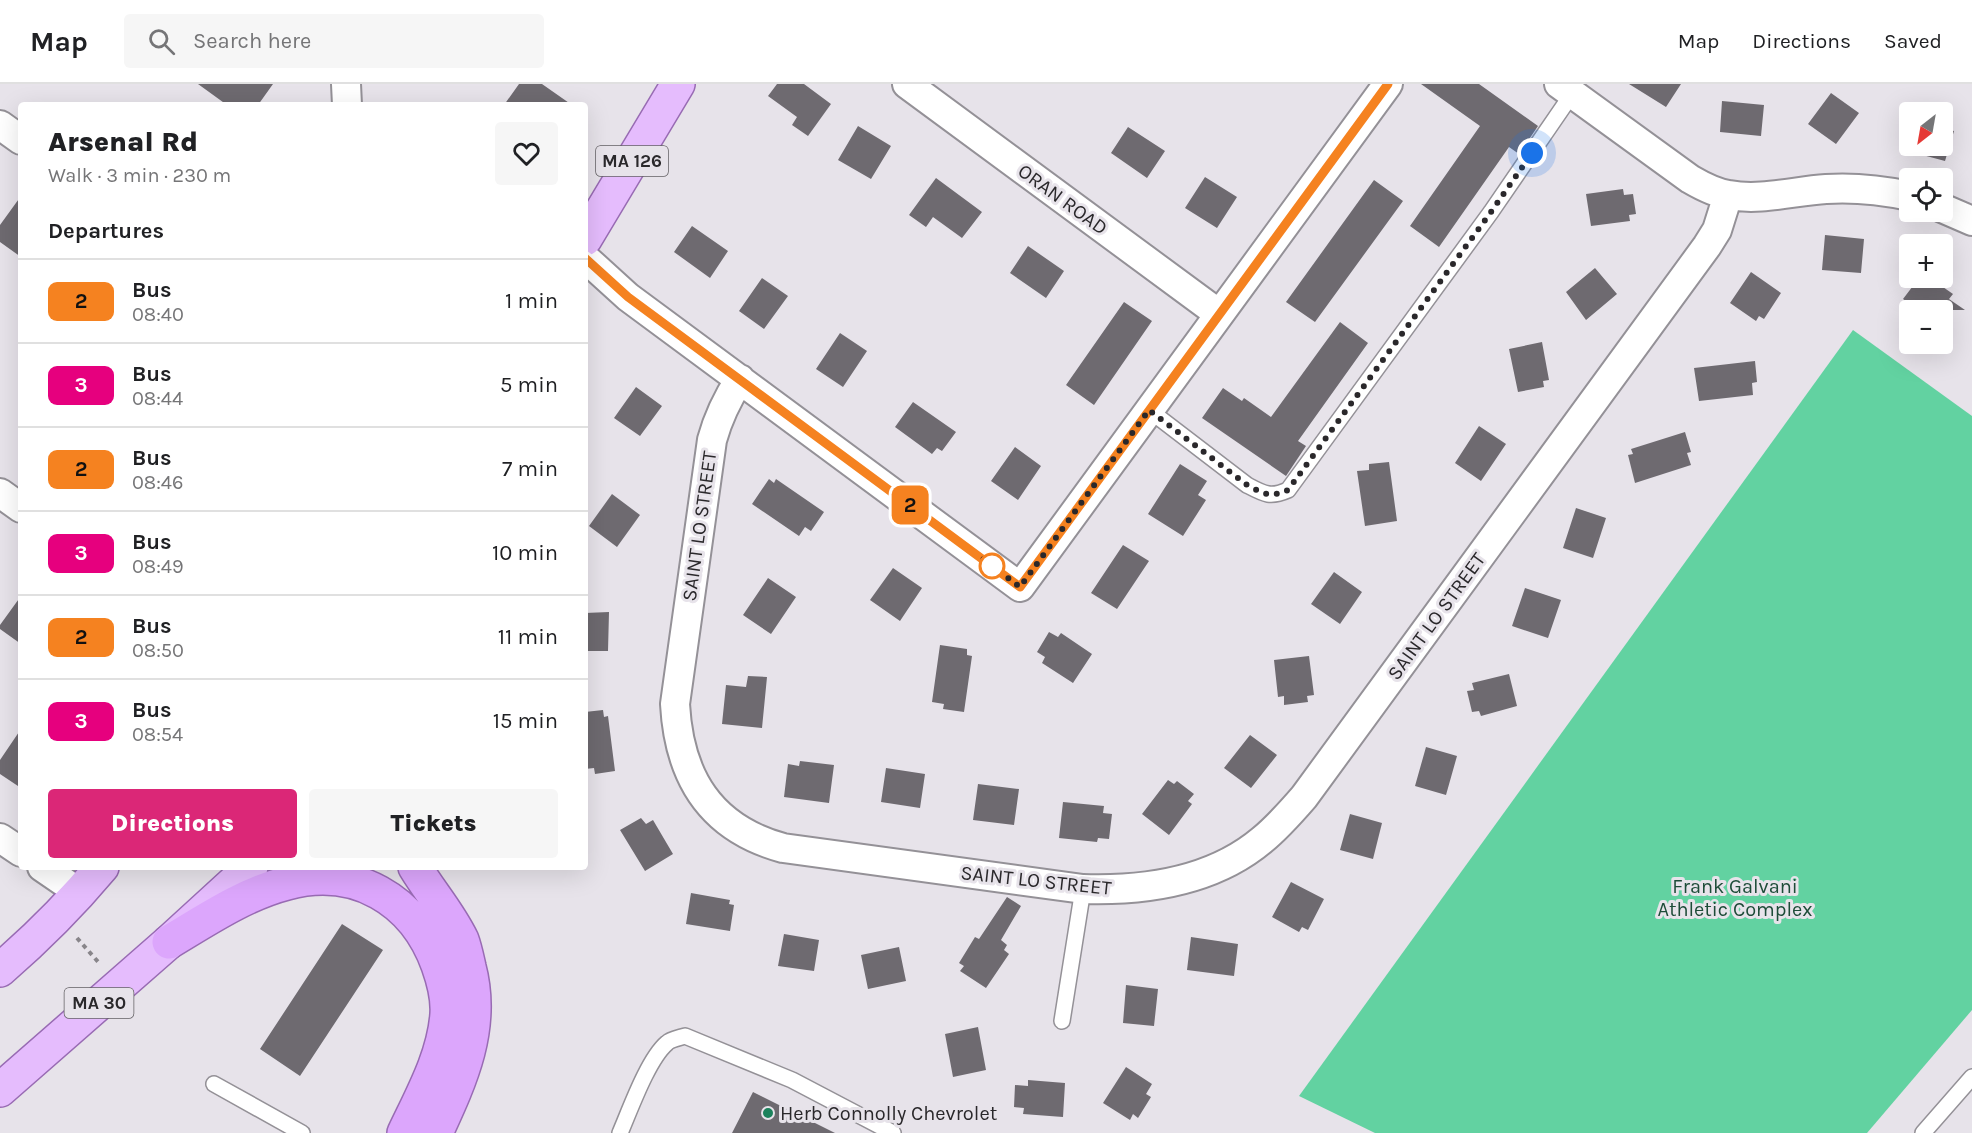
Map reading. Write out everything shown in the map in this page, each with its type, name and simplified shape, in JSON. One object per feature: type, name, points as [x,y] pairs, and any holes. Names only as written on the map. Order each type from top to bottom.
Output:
[{"type":"highway","points":[[417,870],[446,910],[463,942],[471,974],[475,1008],[471,1040],[464,1068],[436,1133]]},
{"type":"highway","points":[[169,942],[243,900],[287,883],[322,877],[356,882],[385,894],[412,918],[432,947],[442,977],[447,1012],[441,1046],[429,1080],[404,1133]]},
{"type":"main road","name":"MA 126","points":[[588,234],[678,84]]},
{"type":"main road","points":[[0,970],[42,933],[99,870]]},
{"type":"main road","name":"MA 30","points":[[0,1090],[248,870]]},
{"type":"street","points":[[346,84],[347,102]]},
{"type":"street","name":"ORAN ROAD","points":[[907,84],[1220,314]]},
{"type":"street","points":[[588,261],[628,297],[1020,587],[1388,84]]},
{"type":"street","points":[[1566,89],[1690,179],[1709,189],[1728,195],[1749,198],[1823,189],[1854,188],[1899,194]]},
{"type":"street","points":[[0,125],[18,138]]},
{"type":"street","name":"SAINT LO STREET","points":[[740,380],[726,401],[712,440],[675,704],[681,752],[690,775],[718,814],[739,831],[761,842],[783,848],[1083,889],[1117,890],[1150,887],[1209,872],[1245,852],[1284,820],[1304,797],[1707,246],[1717,230],[1728,195]]},
{"type":"street","points":[[1953,212],[1972,220]]},
{"type":"street","points":[[0,493],[18,506]]},
{"type":"street","points":[[0,838],[18,850]]},
{"type":"street","points":[[46,870],[80,893]]},
{"type":"lane","points":[[1149,410],[1247,485],[1262,493],[1275,496],[1288,490],[1491,212],[1566,89]]},
{"type":"lane","points":[[1062,1021],[1083,889]]},
{"type":"lane","points":[[620,1133],[640,1085],[656,1057],[668,1042],[685,1036],[792,1080],[893,1133]]},
{"type":"lane","points":[[1923,1133],[1972,1077]]},
{"type":"lane","points":[[214,1084],[302,1133]]},
{"type":"path","points":[[74,934],[100,964]]},
{"type":"green space","name":"Frank Galvani Athletic Complex","points":[[1853,330],[1972,416],[1972,1010],[1867,1133],[1375,1133],[1299,1096]]},
{"type":"building","points":[[198,84],[273,84],[260,102],[223,102]]},
{"type":"building","points":[[519,84],[542,84],[568,102],[506,102]]},
{"type":"building","points":[[777,84],[804,84],[831,104],[808,136],[792,125],[797,117],[768,96]]},
{"type":"building","points":[[1421,84],[1479,84],[1538,126],[1519,154],[1509,147],[1439,247],[1410,226],[1480,126]]},
{"type":"building","points":[[1629,84],[1681,84],[1666,107]]},
{"type":"building","points":[[1831,93],[1859,113],[1836,144],[1808,124]]},
{"type":"building","points":[[1722,101],[1764,105],[1761,136],[1720,132]]},
{"type":"building","points":[[858,126],[891,146],[871,179],[838,160]]},
{"type":"building","points":[[1128,127],[1165,151],[1147,178],[1111,153]]},
{"type":"building","points":[[1926,156],[1946,156],[1945,161]]},
{"type":"building","points":[[1205,177],[1237,197],[1217,228],[1185,208]]},
{"type":"building","points":[[936,178],[982,212],[962,238],[933,217],[926,227],[909,215]]},
{"type":"building","points":[[1374,180],[1403,201],[1315,322],[1286,302]]},
{"type":"building","points":[[1623,189],[1624,195],[1633,194],[1636,214],[1629,215],[1630,221],[1591,226],[1586,194]]},
{"type":"building","points":[[18,200],[18,255],[0,242],[0,225]]},
{"type":"building","points":[[692,226],[728,251],[710,278],[674,252]]},
{"type":"building","points":[[1825,235],[1864,239],[1861,273],[1822,270]]},
{"type":"building","points":[[1028,246],[1064,271],[1046,298],[1010,273]]},
{"type":"building","points":[[1595,268],[1617,294],[1586,320],[1566,292]]},
{"type":"building","points":[[1751,272],[1781,293],[1764,319],[1759,316],[1756,321],[1730,303]]},
{"type":"building","points":[[762,278],[788,296],[764,329],[739,311]]},
{"type":"building","points":[[1911,288],[1944,288],[1953,294],[1950,300],[1903,299]]},
{"type":"building","points":[[1124,302],[1152,321],[1094,405],[1066,385]]},
{"type":"building","points":[[1953,302],[1965,310],[1953,310]]},
{"type":"building","points":[[1340,322],[1368,343],[1298,441],[1306,446],[1286,476],[1202,418],[1223,388],[1242,401],[1244,398],[1271,417]]},
{"type":"building","points":[[840,333],[867,351],[843,387],[816,369]]},
{"type":"building","points":[[1542,342],[1549,380],[1543,381],[1544,387],[1518,392],[1509,349]]},
{"type":"building","points":[[1755,361],[1757,382],[1752,383],[1753,395],[1699,401],[1694,368]]},
{"type":"building","points":[[636,387],[662,406],[640,436],[614,418]]},
{"type":"building","points":[[913,402],[956,432],[942,451],[937,448],[932,454],[895,427]]},
{"type":"building","points":[[1479,426],[1506,444],[1481,481],[1455,463]]},
{"type":"building","points":[[1685,432],[1691,452],[1687,453],[1691,465],[1635,483],[1628,455],[1633,454],[1631,449]]},
{"type":"building","points":[[1015,447],[1041,466],[1018,500],[991,481]]},
{"type":"building","points":[[1389,462],[1397,521],[1365,526],[1357,471],[1369,470],[1369,464]]},
{"type":"building","points":[[1180,464],[1207,481],[1198,495],[1206,500],[1183,536],[1148,514]]},
{"type":"building","points":[[769,479],[774,483],[776,479],[824,512],[811,531],[805,527],[799,536],[752,504]]},
{"type":"building","points":[[612,494],[640,515],[617,547],[589,526]]},
{"type":"building","points":[[1576,508],[1606,518],[1593,558],[1563,548]]},
{"type":"building","points":[[1123,545],[1149,561],[1117,609],[1091,593]]},
{"type":"building","points":[[893,568],[922,588],[900,621],[870,600]]},
{"type":"building","points":[[1334,572],[1362,592],[1340,624],[1311,604]]},
{"type":"building","points":[[768,578],[796,597],[771,634],[743,615]]},
{"type":"building","points":[[1525,588],[1561,600],[1548,638],[1512,626]]},
{"type":"building","points":[[18,600],[18,642],[0,629],[0,625]]},
{"type":"building","points":[[609,612],[608,651],[588,651],[588,613]]},
{"type":"building","points":[[1049,632],[1058,637],[1061,633],[1092,654],[1073,683],[1042,663],[1045,657],[1037,652]]},
{"type":"building","points":[[940,645],[967,649],[967,655],[972,656],[964,712],[943,709],[944,704],[932,702]]},
{"type":"building","points":[[1309,656],[1314,695],[1307,696],[1308,702],[1284,705],[1284,696],[1278,697],[1274,660]]},
{"type":"building","points":[[1509,674],[1517,706],[1481,716],[1479,711],[1472,712],[1467,691],[1474,690],[1472,683]]},
{"type":"building","points":[[748,676],[767,677],[762,728],[722,724],[726,685],[746,687]]},
{"type":"building","points":[[603,710],[604,717],[608,716],[615,771],[595,774],[594,768],[588,769],[588,712]]},
{"type":"building","points":[[18,733],[18,786],[0,774],[0,760]]},
{"type":"building","points":[[1250,735],[1277,755],[1251,788],[1224,768]]},
{"type":"building","points":[[1426,747],[1457,756],[1446,795],[1415,786]]},
{"type":"building","points":[[800,761],[834,765],[829,803],[784,797],[788,764],[799,766]]},
{"type":"building","points":[[886,768],[925,774],[920,808],[881,802]]},
{"type":"building","points":[[1168,780],[1174,784],[1177,781],[1194,794],[1188,801],[1192,804],[1169,835],[1142,814]]},
{"type":"building","points":[[978,784],[1019,789],[1014,825],[973,820]]},
{"type":"building","points":[[1063,802],[1104,806],[1103,813],[1112,814],[1109,839],[1098,838],[1097,842],[1059,838]]},
{"type":"building","points":[[1350,814],[1382,823],[1373,859],[1340,850]]},
{"type":"building","points":[[641,818],[646,824],[653,820],[673,854],[645,871],[620,830]]},
{"type":"building","points":[[1291,882],[1324,899],[1308,930],[1302,927],[1299,932],[1272,917]]},
{"type":"building","points":[[691,893],[730,900],[729,904],[734,905],[730,931],[686,924]]},
{"type":"building","points":[[1007,897],[1021,906],[1001,940],[1007,945],[1004,950],[1009,954],[986,988],[960,971],[964,966],[959,963],[975,937],[979,939]]},
{"type":"building","points":[[342,924],[383,950],[300,1076],[260,1049]]},
{"type":"building","points":[[784,934],[819,940],[814,971],[778,966]]},
{"type":"building","points":[[1191,937],[1238,944],[1234,976],[1187,970]]},
{"type":"building","points":[[899,947],[906,981],[868,989],[861,955]]},
{"type":"building","points":[[1126,985],[1158,989],[1154,1026],[1123,1023]]},
{"type":"building","points":[[978,1027],[986,1070],[953,1077],[945,1034]]},
{"type":"building","points":[[1126,1067],[1152,1084],[1146,1094],[1151,1097],[1138,1118],[1133,1114],[1130,1120],[1103,1103]]},
{"type":"building","points":[[1028,1080],[1065,1083],[1063,1117],[1023,1114],[1024,1108],[1014,1107],[1015,1085],[1028,1086]]},
{"type":"building","name":"Herb Connolly Chevrolet","points":[[753,1092],[835,1133],[732,1133]]},
{"type":"bus line","name":"2","points":[[588,261],[628,297],[1020,587],[1388,84]]},
{"type":"place","name":"Herb Connolly Chevrolet","points":[[768,1113]]},
{"type":"route","points":[[992,566],[983,559],[1020,587],[1149,410],[1247,485],[1262,493],[1275,496],[1288,490],[1532,153]]}]
